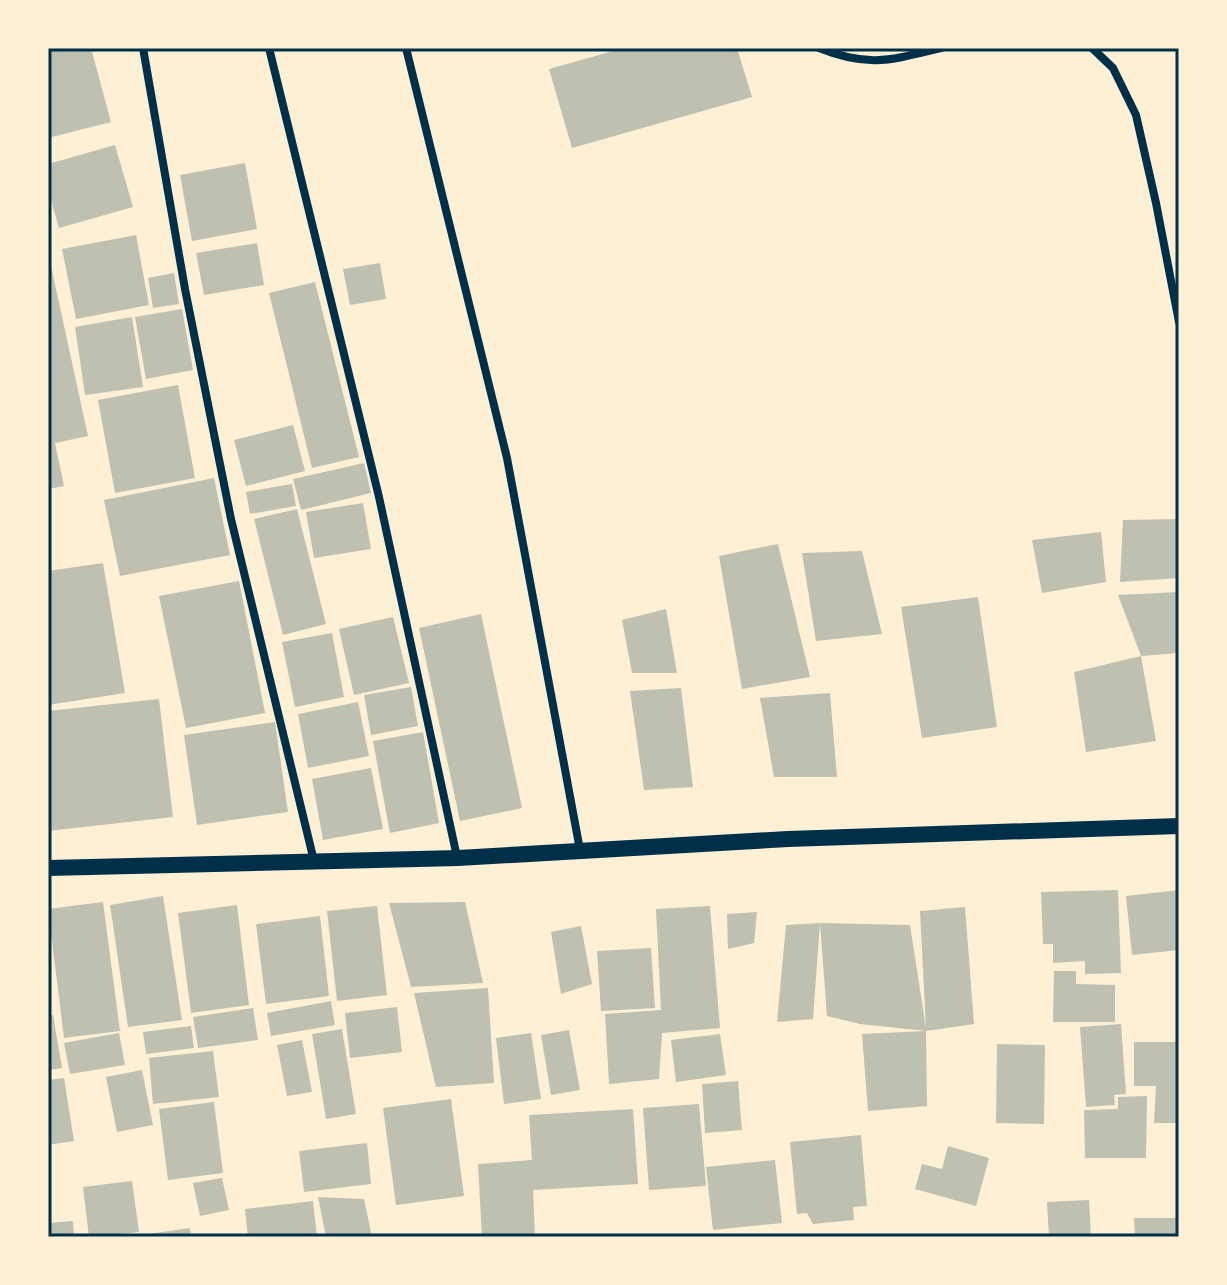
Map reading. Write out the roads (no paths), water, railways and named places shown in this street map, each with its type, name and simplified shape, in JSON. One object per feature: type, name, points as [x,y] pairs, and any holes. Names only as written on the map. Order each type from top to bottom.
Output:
[{"type":"main road","points":[[48,868],[458,858],[788,839],[1179,826]]},
{"type":"street","points":[[143,48],[185,289],[231,519],[314,861]]},
{"type":"street","points":[[269,48],[379,497],[458,858]]},
{"type":"street","points":[[406,48],[507,458],[580,851]]},
{"type":"street","points":[[819,48],[863,62],[889,61],[941,48]]},
{"type":"street","points":[[1092,48],[1113,68],[1136,115],[1179,322]]}]
